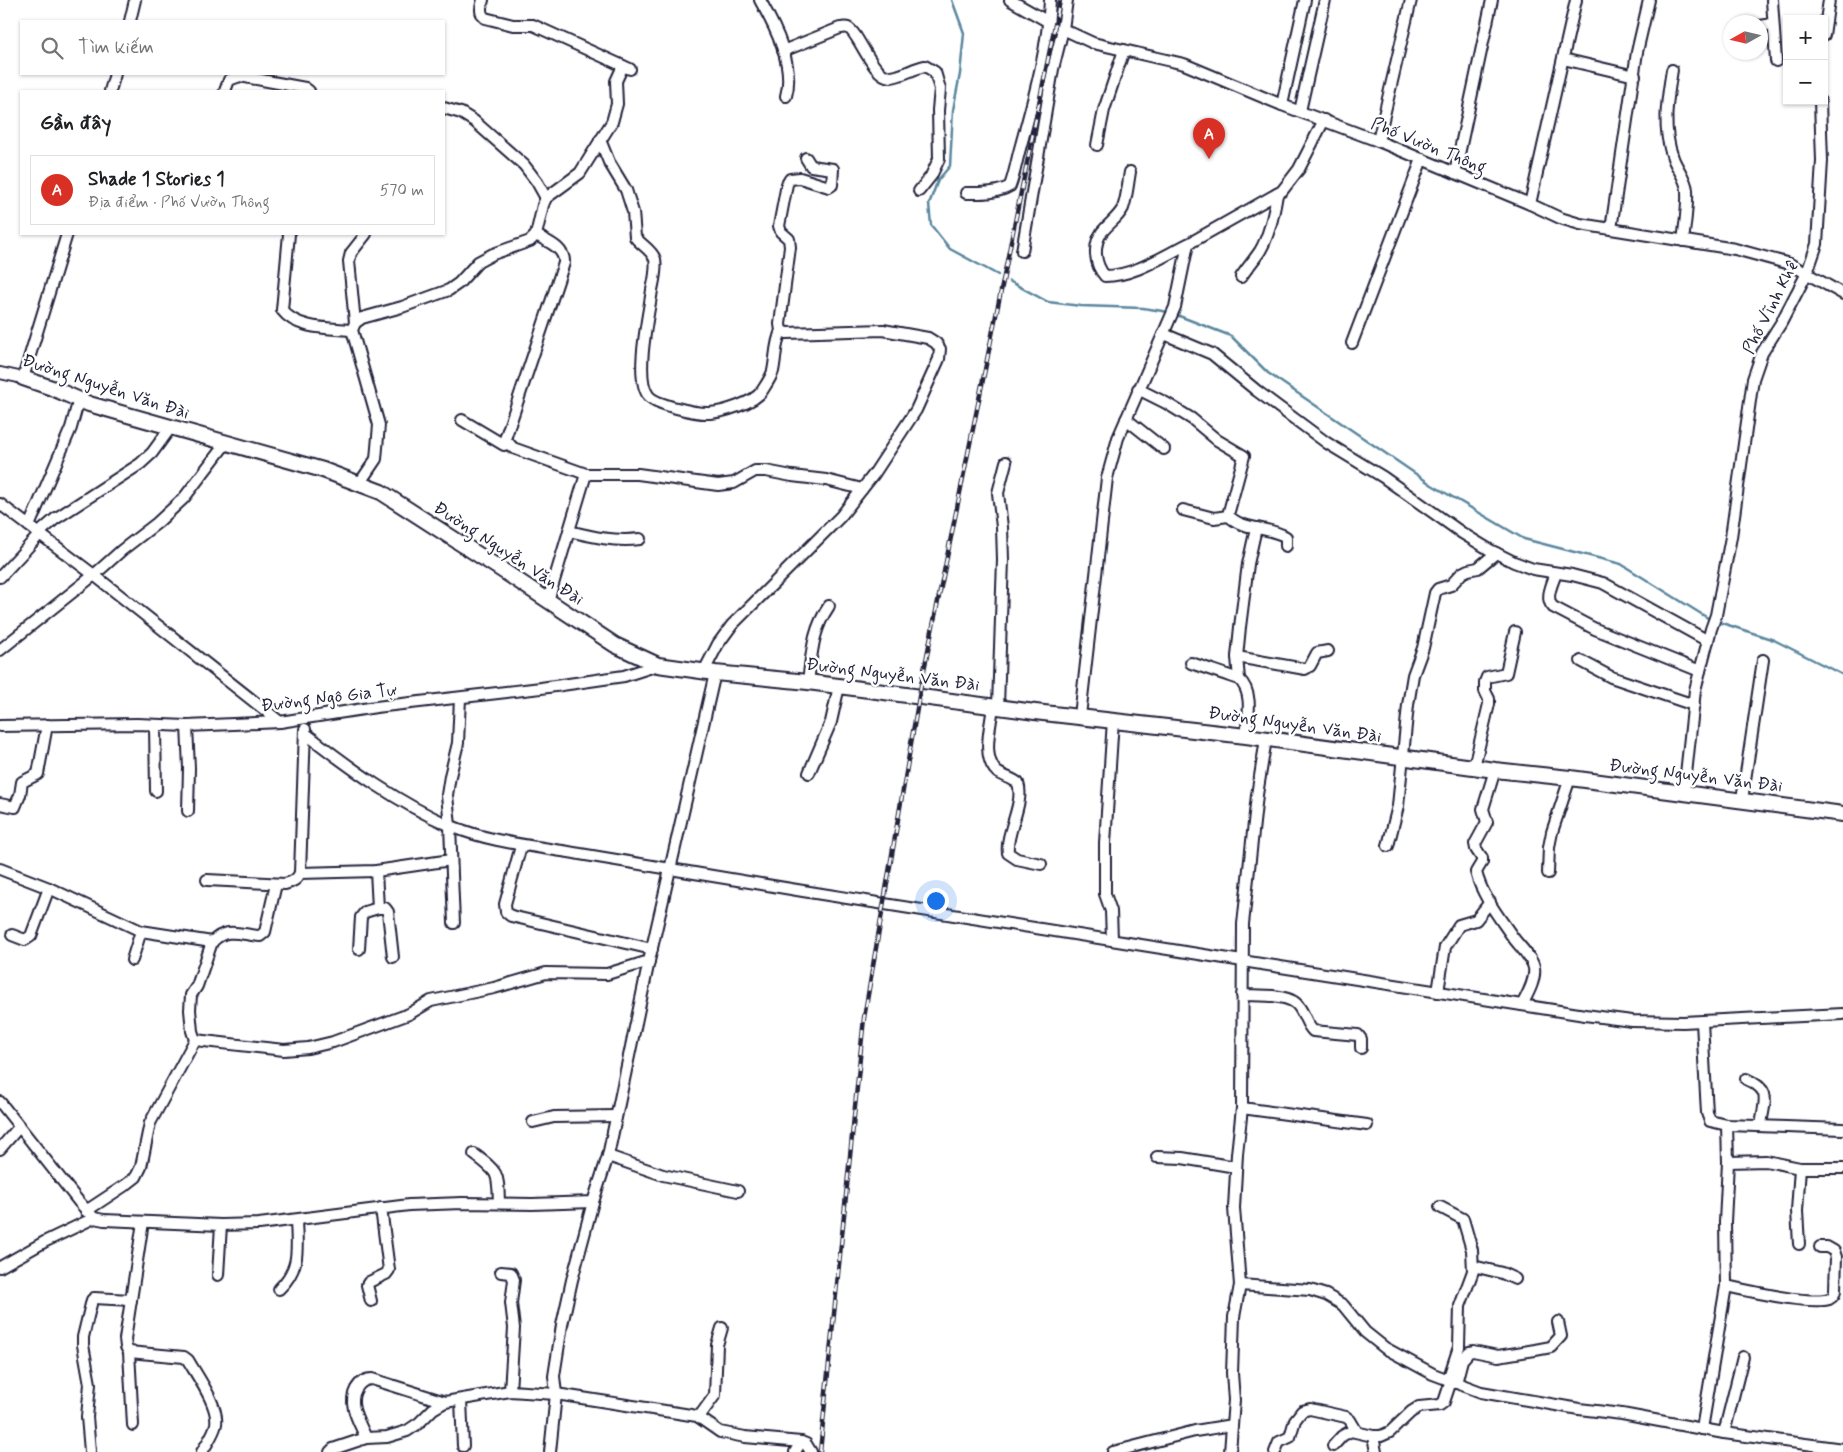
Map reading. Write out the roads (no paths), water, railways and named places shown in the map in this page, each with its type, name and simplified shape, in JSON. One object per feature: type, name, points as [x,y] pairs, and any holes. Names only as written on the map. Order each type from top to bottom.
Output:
[{"type":"street","points":[[130,20],[135,0]]},
{"type":"street","points":[[289,235],[282,310],[288,318],[322,327],[353,326],[362,318],[402,307],[449,290],[459,283],[478,262],[493,254],[530,241],[536,235],[546,198],[580,173],[612,122],[618,104],[616,81],[626,68],[533,25],[513,25],[484,18],[481,15],[483,0]]},
{"type":"street","points":[[760,0],[783,51],[789,87],[786,96]]},
{"type":"street","name":"Phố Vườn Thông","points":[[1010,0],[1049,22],[1093,43],[1184,64],[1282,105],[1455,172],[1560,218],[1580,224],[1735,249],[1790,264],[1843,294]]},
{"type":"street","points":[[966,193],[988,193],[1003,190],[1010,186],[1031,109],[1049,22],[1050,0]]},
{"type":"street","points":[[1022,251],[1053,69],[1063,29],[1067,0]]},
{"type":"street","points":[[1282,105],[1305,0]]},
{"type":"street","points":[[1300,111],[1326,0]]},
{"type":"street","points":[[1378,141],[1411,0]]},
{"type":"street","points":[[1455,172],[1492,0]]},
{"type":"street","points":[[1611,229],[1635,76],[1637,52],[1649,0]]},
{"type":"street","points":[[1772,0],[1772,24],[1776,61]]},
{"type":"street","points":[[1827,15],[1829,0]]},
{"type":"street","points":[[1530,204],[1563,60],[1573,1]]},
{"type":"street","points":[[1768,25],[1772,24]]},
{"type":"street","points":[[783,51],[846,27],[850,29],[862,49],[882,74],[890,77],[925,66],[935,72],[940,89],[938,110],[939,158],[931,176],[919,191]]},
{"type":"street","points":[[1096,144],[1104,110],[1124,50]]},
{"type":"street","points":[[1563,60],[1635,76]]},
{"type":"street","points":[[1672,70],[1665,119],[1666,135],[1674,161],[1682,174],[1687,189],[1683,241]]},
{"type":"street","points":[[110,90],[115,75]]},
{"type":"street","points":[[226,90],[228,77],[240,76],[308,90]]},
{"type":"street","name":"Phố Vĩnh Khê","points":[[1708,641],[1716,615],[1731,537],[1753,379],[1762,353],[1781,323],[1807,273],[1817,244],[1822,161],[1820,105]]},
{"type":"street","points":[[445,108],[461,113],[474,121],[524,165],[546,198]]},
{"type":"street","points":[[1130,172],[1123,207],[1115,221],[1102,232],[1097,247],[1096,261],[1105,276],[1116,276],[1147,264],[1188,244],[1282,191],[1299,169],[1324,120]]},
{"type":"street","points":[[600,140],[609,162],[626,190],[633,212],[635,237],[651,251],[654,259],[655,275],[643,352],[643,381],[648,395],[655,401],[679,408],[709,413],[738,407],[760,394],[772,374],[776,342],[781,330],[780,324],[790,247],[789,239],[781,232],[779,226],[787,184],[790,179],[800,178],[829,187],[832,185],[834,174],[833,170],[811,166],[806,158]]},
{"type":"street","points":[[1352,343],[1422,159]]},
{"type":"street","points":[[1242,277],[1267,236],[1277,194]]},
{"type":"street","points":[[23,378],[67,235]]},
{"type":"street","points":[[359,484],[376,459],[379,425],[353,326],[349,261],[351,253],[365,235]]},
{"type":"street","points":[[536,235],[560,250],[564,263],[505,438],[513,448],[586,474],[638,474],[718,485],[734,484],[755,471],[766,471],[826,480],[862,489]]},
{"type":"street","points":[[1080,716],[1108,478],[1118,438],[1175,307],[1188,244]]},
{"type":"street","points":[[550,1452],[556,1394],[554,1376],[562,1325],[593,1202],[608,1156],[649,961],[671,870],[710,672],[718,644],[732,625],[842,516],[916,410],[939,359],[940,349],[936,343],[928,338],[883,330],[787,333],[781,330]]},
{"type":"street","points":[[1164,334],[1212,354],[1257,391],[1327,443],[1383,477],[1462,533],[1496,553],[1532,569],[1572,574],[1603,583],[1708,641],[1700,671],[1694,706],[1684,794]]},
{"type":"street","name":"Đường Nguyễn Văn Đài","points":[[0,373],[23,378],[79,399],[171,428],[323,470],[380,492],[615,645],[658,665],[1246,736],[1843,814]]},
{"type":"street","points":[[1138,389],[1192,419],[1218,440],[1244,456],[1228,510],[1228,516]]},
{"type":"street","points":[[29,526],[71,428],[79,399]]},
{"type":"street","points":[[462,420],[504,445],[508,444]]},
{"type":"street","points":[[1126,420],[1164,449]]},
{"type":"street","points":[[0,577],[39,534],[56,519],[140,464],[152,453],[171,428]]},
{"type":"street","points":[[0,650],[157,523],[184,498],[226,443]]},
{"type":"street","points":[[1006,462],[998,493],[1004,560],[996,706],[988,753],[990,764],[1003,776],[1018,784],[1020,790],[1008,844],[1008,853],[1017,859],[1041,864]]},
{"type":"street","points":[[548,600],[586,474]]},
{"type":"street","points":[[0,504],[94,575],[280,722]]},
{"type":"street","points":[[1182,510],[1214,518],[1228,516],[1256,528],[1281,534],[1286,537],[1286,546]]},
{"type":"street","points":[[1239,679],[1237,657],[1248,564],[1256,528]]},
{"type":"street","points":[[569,532],[605,540],[623,541],[640,539]]},
{"type":"street","points":[[1388,846],[1398,806],[1408,705],[1413,675],[1423,648],[1435,593],[1438,589],[1451,585],[1468,570],[1478,568],[1496,553]]},
{"type":"street","points":[[1556,573],[1548,598],[1549,603],[1553,607],[1595,629],[1700,671]]},
{"type":"street","points":[[808,682],[815,634],[819,620],[829,606]]},
{"type":"street","points":[[1474,767],[1489,704],[1485,682],[1487,677],[1506,673],[1515,632]]},
{"type":"street","points":[[1237,657],[1305,669],[1310,666],[1317,652],[1328,651]]},
{"type":"street","points":[[1742,800],[1763,660]]},
{"type":"street","points":[[1580,661],[1612,677],[1694,706]]},
{"type":"street","points":[[1191,663],[1239,679],[1246,685],[1249,704],[1246,736]]},
{"type":"street","name":"Đường Ngô Gia Tự","points":[[0,726],[137,724],[187,726],[280,722],[624,676],[658,665]]},
{"type":"street","points":[[809,774],[831,722],[839,686]]},
{"type":"street","points":[[454,923],[447,795],[458,743],[460,698]]},
{"type":"street","points":[[207,880],[285,884],[293,882],[298,878],[300,873],[306,719]]},
{"type":"street","points":[[1112,939],[1111,911],[1105,894],[1105,843],[1113,720]]},
{"type":"street","points":[[0,804],[15,807],[20,795],[22,782],[38,774],[47,725]]},
{"type":"street","points":[[155,725],[156,791]]},
{"type":"street","points":[[187,726],[188,810]]},
{"type":"street","points":[[305,733],[374,783],[450,826],[521,846],[576,853],[671,870],[1112,939],[1388,985],[1632,1021],[1702,1022],[1843,1014]]},
{"type":"street","points":[[1230,1452],[1234,1316],[1240,1285],[1234,1208],[1242,1108],[1244,905],[1257,795],[1266,740]]},
{"type":"street","points":[[1495,770],[1482,809],[1487,822],[1475,847],[1482,858],[1482,862],[1476,868],[1477,876],[1490,902],[1532,963],[1534,973],[1522,1005]]},
{"type":"street","points":[[1548,873],[1549,847],[1552,832],[1570,778]]},
{"type":"street","points":[[521,846],[506,904],[506,912],[511,916],[652,949]]},
{"type":"street","points":[[300,873],[376,871],[451,860]]},
{"type":"street","points":[[0,869],[49,888],[141,931],[212,942]]},
{"type":"street","points":[[376,871],[378,908]]},
{"type":"street","points":[[0,1267],[90,1214],[136,1177],[141,1167],[150,1123],[195,1040],[190,1010],[191,995],[197,986],[212,942],[219,934],[232,932],[260,936],[265,932],[276,884]]},
{"type":"street","points":[[12,935],[25,940],[31,936],[49,888]]},
{"type":"street","points":[[1438,992],[1445,947],[1448,940],[1459,925],[1476,920],[1490,902]]},
{"type":"street","points":[[359,949],[361,917],[364,912],[385,908],[388,912],[393,957]]},
{"type":"street","points":[[132,960],[141,931]]},
{"type":"street","points":[[195,1040],[284,1050],[308,1048],[333,1042],[409,1014],[431,1001],[494,988],[546,973],[607,974],[649,961]]},
{"type":"street","points":[[1242,995],[1288,998],[1299,1006],[1313,1031],[1358,1035],[1361,1039],[1361,1048]]},
{"type":"street","points":[[1702,1022],[1708,1117],[1714,1123],[1843,1129]]},
{"type":"street","points":[[1746,1079],[1762,1088],[1765,1094],[1761,1125]]},
{"type":"street","points":[[0,1102],[90,1214],[142,1222],[221,1225],[296,1220],[381,1208],[462,1202],[532,1204],[593,1202]]},
{"type":"street","points":[[1242,1108],[1367,1126]]},
{"type":"street","points":[[533,1122],[554,1117],[616,1116]]},
{"type":"street","points":[[1702,1429],[1726,1286],[1725,1222],[1728,1125]]},
{"type":"street","points":[[0,1149],[19,1127]]},
{"type":"street","points":[[474,1154],[494,1169],[497,1174],[499,1203]]},
{"type":"street","points":[[608,1156],[663,1175],[738,1191]]},
{"type":"street","points":[[1157,1157],[1182,1158],[1236,1167]]},
{"type":"street","points":[[1728,1162],[1766,1161],[1800,1168],[1843,1168]]},
{"type":"street","points":[[1799,1244],[1797,1211],[1800,1168]]},
{"type":"street","points":[[1333,1446],[1342,1436],[1351,1431],[1381,1436],[1390,1432],[1419,1407],[1440,1405],[1444,1402],[1459,1347],[1460,1306],[1473,1271],[1473,1266],[1472,1250],[1463,1219],[1440,1207]]},
{"type":"street","points":[[372,1302],[369,1282],[386,1274],[389,1270],[381,1208]]},
{"type":"street","points":[[279,1288],[288,1280],[297,1256],[296,1220]]},
{"type":"street","points":[[132,1425],[129,1352],[125,1339],[142,1222]]},
{"type":"street","points":[[218,1275],[221,1225]]},
{"type":"street","points":[[1726,1286],[1785,1297],[1830,1298],[1839,1288],[1836,1257],[1834,1251],[1827,1247],[1820,1247]]},
{"type":"street","points":[[1473,1266],[1502,1273],[1515,1279]]},
{"type":"street","points":[[501,1272],[511,1274],[514,1280],[511,1303],[514,1328],[510,1391]]},
{"type":"street","points":[[1240,1285],[1310,1290],[1326,1295],[1343,1305],[1365,1332],[1385,1348],[1433,1374],[1481,1392],[1579,1409],[1622,1414],[1787,1447],[1843,1448]]},
{"type":"street","points":[[90,1451],[87,1417],[90,1384],[83,1337],[92,1300],[94,1298],[130,1300]]},
{"type":"street","points":[[1451,1381],[1468,1352],[1473,1351],[1498,1356],[1551,1347],[1561,1336],[1558,1322]]},
{"type":"street","points":[[700,1417],[715,1395],[717,1345],[722,1328]]},
{"type":"street","points":[[129,1352],[184,1357],[188,1360],[214,1406],[217,1416],[216,1426],[202,1452]]},
{"type":"street","points":[[1724,1433],[1743,1357]]},
{"type":"street","points":[[366,1438],[353,1404],[355,1391],[363,1381],[372,1379],[445,1402]]},
{"type":"street","points":[[330,1452],[333,1449],[366,1438],[387,1437],[406,1431],[419,1423],[433,1409],[445,1402],[510,1391],[556,1394],[700,1417],[720,1432],[745,1437],[801,1442],[806,1444],[811,1452]]},
{"type":"street","points":[[461,1400],[463,1446]]},
{"type":"street","points":[[1275,1452],[1279,1442],[1290,1437],[1292,1434],[1295,1420],[1302,1411],[1310,1409],[1327,1411],[1346,1417],[1358,1432]]},
{"type":"street","points":[[1113,1452],[1195,1431],[1232,1425]]},
{"type":"street","points":[[1373,1436],[1376,1452]]},
{"type":"street","points":[[795,1452],[801,1442]]},
{"type":"waterway","points":[[952,0],[964,33],[960,74],[953,110],[950,166],[938,180],[929,204],[931,225],[950,249],[998,275]]},
{"type":"waterway","points":[[1009,281],[1048,302],[1081,306],[1143,308],[1169,312]]},
{"type":"waterway","points":[[1174,314],[1231,336],[1268,373],[1432,485],[1524,539],[1621,564],[1711,620]]},
{"type":"waterway","points":[[1716,621],[1774,640],[1843,675]]},
{"type":"railway","points":[[820,1452],[864,1018],[921,685],[1060,0]]},
{"type":"place","name":"Shade 1 Stories 1","points":[[1209,159]]}]
